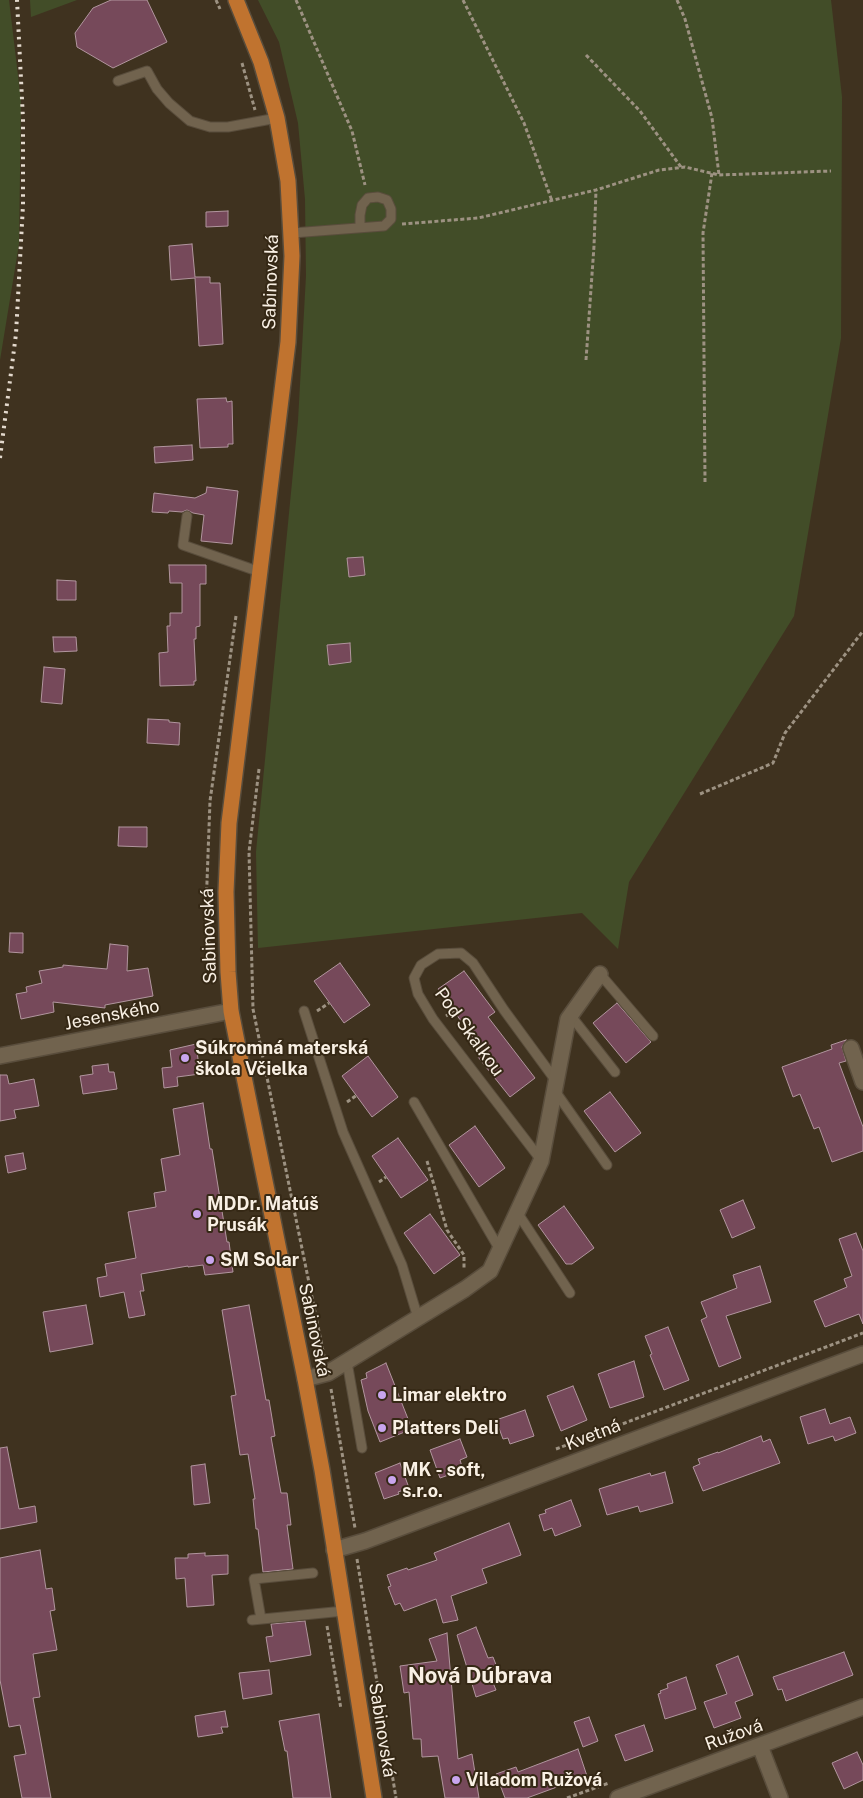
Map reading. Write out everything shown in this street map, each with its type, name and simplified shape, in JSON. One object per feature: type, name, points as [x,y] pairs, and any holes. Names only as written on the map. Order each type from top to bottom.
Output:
[{"type":"main road","name":"Sabinovská","points":[[236,0],[261,62],[277,118],[288,180],[292,233],[291,302],[288,342],[229,832],[226,912],[231,1010],[266,1195],[305,1379],[374,1798]]},
{"type":"street","points":[[305,1379],[328,1373],[347,1362],[465,1290],[490,1271],[541,1161],[568,1020],[600,974]]},
{"type":"street","name":"Jesenského","points":[[0,1056],[231,1010]]},
{"type":"street","points":[[851,1048],[863,1082]]},
{"type":"street","name":"Kvetná","points":[[334,1550],[358,1543],[863,1354]]},
{"type":"street","name":"Ružová","points":[[618,1798],[863,1707]]},
{"type":"street","points":[[760,1746],[780,1798]]},
{"type":"lane","points":[[118,81],[147,71],[157,89],[169,104],[190,121],[210,127],[228,127],[277,118]]},
{"type":"lane","points":[[292,233],[384,226],[391,219],[390,209],[386,200],[378,196],[368,198],[362,205],[360,227]]},
{"type":"lane","points":[[187,516],[183,544],[260,572]]},
{"type":"lane","name":"Pod Skalkou","points":[[541,1161],[433,1020],[418,994],[414,978],[421,965],[438,954],[461,953],[473,963],[607,1165]]},
{"type":"lane","points":[[600,974],[653,1036]]},
{"type":"lane","points":[[304,1011],[342,1132],[402,1265],[418,1318]]},
{"type":"lane","points":[[571,1016],[615,1072]]},
{"type":"lane","points":[[414,1102],[500,1250]]},
{"type":"lane","points":[[518,1212],[570,1292]]},
{"type":"lane","points":[[347,1362],[362,1448]]},
{"type":"lane","points":[[313,1573],[254,1579],[257,1620],[344,1611]]},
{"type":"path","points":[[296,0],[352,131],[368,198]]},
{"type":"path","points":[[463,0],[524,124],[552,201]]},
{"type":"path","points":[[678,0],[712,118],[719,175]]},
{"type":"path","points":[[586,55],[640,111],[681,167]]},
{"type":"path","points":[[384,226],[478,218],[596,190],[659,170],[681,167],[719,175],[831,171]]},
{"type":"path","points":[[705,482],[703,233],[712,173]]},
{"type":"path","points":[[586,360],[596,190]]},
{"type":"path","points":[[700,794],[773,763],[785,733],[863,631]]},
{"type":"path","points":[[259,769],[249,852],[252,1009],[328,1373],[358,1543],[357,1566],[396,1798]]},
{"type":"path","points":[[427,1161],[447,1230],[464,1255],[465,1290]]},
{"type":"path","points":[[549,1452],[863,1333]]},
{"type":"green space","points":[[0,0],[9,0],[21,101],[19,244],[0,360]]},
{"type":"green space","points":[[30,0],[77,0],[31,17]]},
{"type":"green space","points":[[258,0],[831,0],[842,97],[841,338],[794,616],[629,882],[618,949],[582,913],[258,948],[256,852],[298,421],[306,276],[305,199],[298,123],[279,42]]},
{"type":"building","points":[[111,0],[147,0],[167,42],[113,68],[77,47],[75,33],[93,8]]},
{"type":"building","points":[[228,211],[228,226],[206,227],[206,212]]},
{"type":"building","points":[[192,244],[195,277],[210,277],[210,283],[220,283],[223,344],[199,346],[195,278],[171,280],[169,246]]},
{"type":"building","points":[[226,398],[227,402],[232,401],[233,444],[228,444],[228,447],[200,448],[197,399]]},
{"type":"building","points":[[192,445],[193,460],[155,463],[154,447]]},
{"type":"building","points":[[207,487],[238,491],[232,544],[201,541],[204,515],[187,510],[182,512],[169,511],[168,513],[152,512],[154,493],[195,498],[206,493]]},
{"type":"building","points":[[363,557],[365,575],[349,577],[347,558]]},
{"type":"building","points":[[169,565],[206,565],[206,584],[200,584],[200,626],[196,627],[196,639],[194,639],[196,681],[194,681],[194,685],[160,686],[159,653],[168,652],[167,626],[170,626],[170,613],[182,613],[182,583],[170,583]]},
{"type":"building","points":[[57,580],[76,581],[76,600],[57,600]]},
{"type":"building","points":[[53,637],[76,637],[77,651],[54,652]]},
{"type":"building","points":[[350,643],[351,662],[329,665],[327,645]]},
{"type":"building","points":[[44,667],[65,669],[62,704],[41,702]]},
{"type":"building","points":[[148,719],[169,720],[169,722],[180,723],[179,745],[147,743]]},
{"type":"building","points":[[119,827],[147,827],[147,847],[118,846]]},
{"type":"building","points":[[10,933],[23,933],[23,953],[9,952]]},
{"type":"building","points":[[110,944],[128,946],[127,971],[148,968],[153,996],[105,1005],[105,1008],[53,1002],[54,1012],[21,1019],[16,994],[27,992],[26,987],[42,983],[39,971],[63,967],[63,965],[107,969]]},
{"type":"building","points":[[340,963],[370,1005],[344,1023],[314,981]]},
{"type":"building","points":[[464,971],[495,1012],[488,1017],[535,1078],[510,1097],[478,1057],[484,1053],[438,989]]},
{"type":"building","points":[[617,1003],[651,1042],[626,1063],[593,1023]]},
{"type":"building","points":[[846,1040],[842,1047],[846,1061],[839,1063],[863,1127],[863,1151],[832,1162],[819,1127],[814,1129],[800,1094],[793,1097],[782,1067],[832,1049],[831,1045]]},
{"type":"building","name":"Súkromná materská škola Včielka","points":[[196,1044],[200,1074],[177,1077],[178,1086],[164,1088],[162,1068],[172,1067],[170,1050]]},
{"type":"building","points":[[368,1056],[398,1097],[372,1117],[342,1076]]},
{"type":"building","points":[[108,1064],[109,1072],[114,1072],[117,1089],[83,1094],[80,1076],[93,1074],[92,1066]]},
{"type":"building","points":[[0,1075],[7,1075],[9,1084],[34,1079],[39,1106],[14,1110],[16,1118],[0,1121]]},
{"type":"building","points":[[610,1092],[641,1133],[615,1152],[584,1111]]},
{"type":"building","points":[[203,1103],[233,1272],[205,1275],[203,1265],[141,1274],[144,1291],[140,1291],[145,1315],[129,1318],[124,1292],[100,1297],[97,1278],[107,1276],[105,1264],[136,1258],[128,1212],[156,1207],[154,1193],[166,1191],[161,1159],[180,1155],[173,1109]]},
{"type":"building","points":[[475,1126],[505,1168],[479,1187],[449,1145]]},
{"type":"building","points":[[398,1138],[428,1180],[401,1198],[372,1156]]},
{"type":"building","points":[[23,1153],[26,1169],[8,1173],[5,1156]]},
{"type":"building","points":[[743,1200],[755,1228],[732,1238],[720,1210]]},
{"type":"building","points":[[564,1206],[594,1248],[572,1264],[566,1264],[538,1225]]},
{"type":"building","points":[[430,1214],[460,1255],[434,1274],[404,1233]]},
{"type":"building","points":[[856,1233],[863,1251],[863,1324],[859,1314],[825,1327],[814,1301],[847,1287],[844,1279],[852,1276],[839,1239]]},
{"type":"building","points":[[760,1266],[771,1302],[726,1316],[741,1358],[719,1367],[701,1320],[707,1317],[701,1302],[737,1288],[733,1275]]},
{"type":"building","points":[[86,1305],[93,1344],[50,1352],[43,1312]]},
{"type":"building","points":[[249,1305],[266,1400],[269,1400],[275,1436],[271,1437],[281,1493],[287,1493],[291,1525],[287,1525],[293,1569],[263,1572],[258,1529],[256,1529],[253,1499],[255,1499],[248,1454],[240,1455],[231,1396],[236,1395],[222,1310]]},
{"type":"building","points":[[668,1327],[689,1380],[664,1390],[650,1355],[652,1354],[645,1336]]},
{"type":"building","points":[[634,1361],[644,1397],[610,1408],[598,1374]]},
{"type":"building","name":"Limar elektro","points":[[386,1363],[412,1429],[380,1442],[368,1411],[361,1380],[367,1378],[366,1373]]},
{"type":"building","points":[[573,1386],[587,1420],[561,1431],[547,1396]]},
{"type":"building","points":[[825,1409],[830,1424],[850,1417],[856,1433],[835,1441],[833,1436],[808,1444],[800,1417]]},
{"type":"building","points":[[525,1410],[534,1436],[510,1444],[508,1438],[503,1439],[496,1420]]},
{"type":"building","points":[[761,1436],[763,1442],[770,1439],[780,1463],[703,1491],[693,1467],[700,1464],[698,1459]]},
{"type":"building","points":[[460,1439],[467,1457],[460,1460],[463,1470],[440,1478],[430,1450]]},
{"type":"building","points":[[7,1447],[19,1509],[35,1506],[37,1522],[0,1529],[0,1448]]},
{"type":"building","name":"MK - soft, s.r.o.","points":[[400,1463],[409,1488],[384,1499],[375,1473]]},
{"type":"building","points":[[205,1464],[210,1503],[194,1505],[191,1466]]},
{"type":"building","points":[[665,1472],[673,1503],[640,1512],[638,1506],[607,1515],[599,1489],[650,1473],[651,1476]]},
{"type":"building","points":[[571,1500],[581,1526],[555,1536],[552,1528],[544,1531],[539,1515],[546,1513],[545,1510]]},
{"type":"building","points":[[509,1523],[521,1555],[482,1569],[487,1583],[451,1596],[458,1620],[443,1623],[436,1599],[404,1611],[400,1603],[395,1605],[388,1587],[391,1586],[387,1575],[437,1560],[434,1553]]},
{"type":"building","points":[[40,1550],[46,1589],[52,1588],[55,1610],[50,1611],[57,1650],[33,1654],[40,1697],[33,1698],[51,1798],[22,1798],[14,1756],[26,1754],[20,1725],[9,1727],[0,1680],[0,1558]]},
{"type":"building","points":[[205,1553],[205,1556],[228,1555],[228,1574],[212,1575],[214,1605],[187,1607],[185,1578],[176,1579],[175,1558],[188,1558],[188,1554]]},
{"type":"building","points":[[305,1621],[311,1655],[270,1662],[266,1637],[273,1636],[271,1624]]},
{"type":"building","points":[[476,1627],[488,1658],[493,1657],[500,1675],[491,1678],[496,1690],[476,1697],[457,1635]]},
{"type":"building","points":[[447,1633],[458,1759],[472,1754],[479,1798],[445,1798],[438,1756],[422,1757],[421,1739],[413,1739],[409,1692],[404,1693],[400,1666],[437,1661],[429,1639]]},
{"type":"building","points":[[844,1652],[853,1675],[786,1701],[782,1689],[778,1690],[773,1677]]},
{"type":"building","points":[[738,1656],[753,1695],[735,1702],[741,1718],[714,1728],[704,1702],[727,1694],[716,1665]]},
{"type":"building","points":[[269,1670],[272,1694],[243,1699],[239,1673]]},
{"type":"building","points":[[686,1677],[696,1709],[665,1719],[658,1694],[661,1693],[660,1691],[668,1688],[667,1684]]},
{"type":"building","points":[[225,1711],[228,1727],[221,1727],[223,1733],[198,1737],[195,1716]]},
{"type":"building","points":[[319,1714],[331,1798],[293,1798],[287,1751],[285,1751],[279,1721]]},
{"type":"building","points":[[589,1717],[598,1741],[583,1747],[574,1722]]},
{"type":"building","points":[[644,1725],[653,1751],[625,1761],[615,1735]]},
{"type":"building","points":[[578,1749],[587,1776],[527,1798],[505,1798],[496,1774],[516,1767],[518,1772]]},
{"type":"building","points":[[857,1752],[863,1765],[863,1780],[844,1789],[832,1763]]},
{"type":"railway","points":[[0,458],[16,334],[23,205],[23,119],[17,0]]},
{"type":"place","name":"Súkromná materská škola Včielka","points":[[185,1058]]},
{"type":"place","name":"MDDr. Matúš Prusák","points":[[197,1214]]},
{"type":"place","name":"SM Solar","points":[[210,1260]]},
{"type":"place","name":"Limar elektro","points":[[382,1395]]},
{"type":"place","name":"Platters Deli","points":[[382,1428]]},
{"type":"place","name":"MK - soft, s.r.o.","points":[[392,1480]]},
{"type":"place","name":"Viladom Ružová","points":[[456,1780]]},
{"type":"district","name":"Nová Dúbrava","points":[[480,1676]]}]
